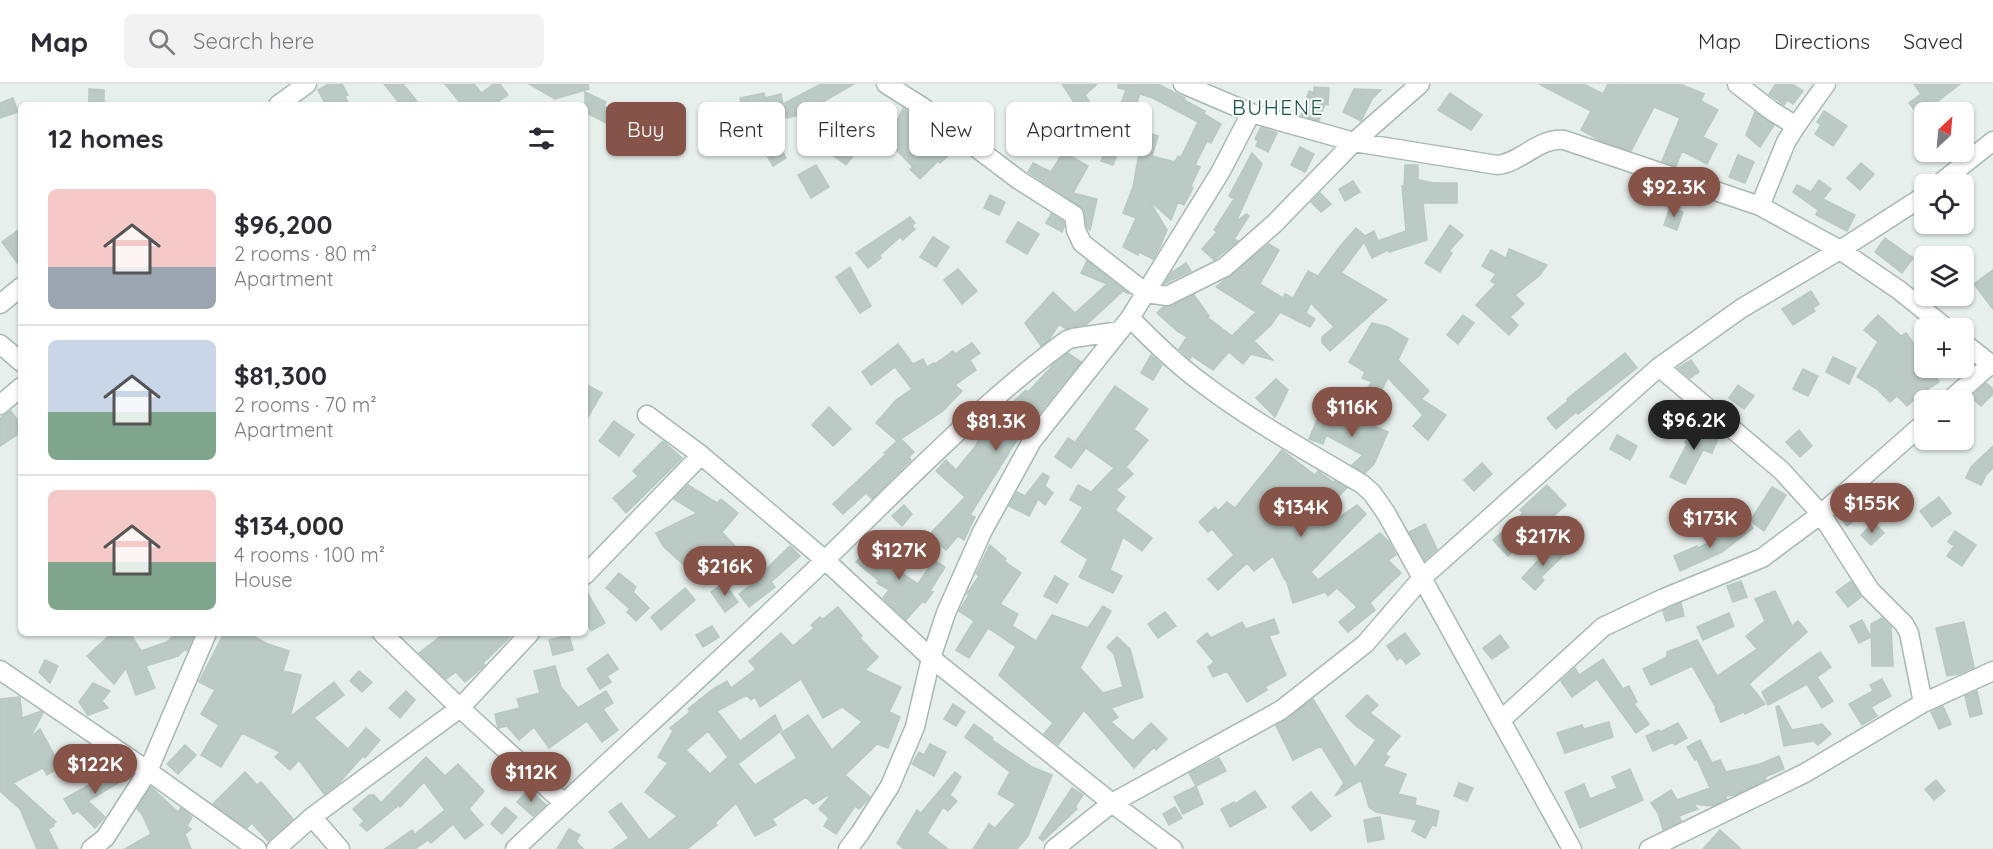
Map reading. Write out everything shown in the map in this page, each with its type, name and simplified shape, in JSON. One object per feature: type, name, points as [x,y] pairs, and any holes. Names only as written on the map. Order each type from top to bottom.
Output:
[{"type":"street","points":[[282,102],[307,84]]},
{"type":"street","points":[[886,84],[921,106],[1019,180],[1074,215],[1076,230],[1082,243],[1146,293],[1167,296],[1225,267],[1275,223],[1354,142],[1420,84]]},
{"type":"street","points":[[1183,84],[1251,113],[1354,142],[1497,165],[1506,164],[1548,141],[1564,140],[1760,206],[1840,250],[1899,290],[1934,318]]},
{"type":"street","points":[[1737,84],[1796,126]]},
{"type":"street","points":[[1760,206],[1786,142],[1826,84]]},
{"type":"street","points":[[848,849],[890,786],[915,727],[931,658],[946,613],[982,532],[1027,450],[1125,325],[1146,293],[1221,171],[1251,113]]},
{"type":"street","points":[[1952,174],[1993,141]]},
{"type":"street","points":[[1054,849],[1112,803],[1281,710],[1365,644],[1422,578],[1659,367],[1742,308],[1840,250],[1914,202]]},
{"type":"street","points":[[0,304],[18,289]]},
{"type":"street","points":[[515,849],[982,410],[1062,344],[1073,338],[1125,325],[1163,351],[1202,384],[1362,484],[1372,493],[1386,513],[1572,849]]},
{"type":"street","points":[[0,344],[18,359]]},
{"type":"street","points":[[1962,390],[1992,365],[1974,351]]},
{"type":"street","points":[[1659,367],[1781,470],[1821,514],[1870,590],[1904,624],[1909,633],[1923,703]]},
{"type":"street","points":[[0,405],[18,390]]},
{"type":"street","points":[[647,414],[701,455],[825,560],[931,658],[1173,849]]},
{"type":"street","points":[[1501,720],[1603,627],[1664,598],[1762,558],[1821,514],[1914,432]]},
{"type":"street","points":[[588,572],[701,455]]},
{"type":"street","points":[[91,849],[105,838],[148,771],[206,636]]},
{"type":"street","points":[[385,636],[564,803]]},
{"type":"street","points":[[276,849],[312,817],[460,708],[527,636]]},
{"type":"street","points":[[0,670],[257,849]]},
{"type":"street","points":[[1649,849],[1804,773],[1923,703],[1993,671]]},
{"type":"street","points":[[312,817],[340,849]]},
{"type":"building","points":[[329,84],[342,84],[348,95],[345,96],[348,102],[324,102],[318,90]]},
{"type":"building","points":[[384,84],[403,84],[418,102],[399,102]]},
{"type":"building","points":[[445,84],[474,84],[481,93],[494,84],[500,84],[508,95],[498,102],[460,102]]},
{"type":"building","points":[[529,84],[588,84],[589,89],[555,99]]},
{"type":"building","points":[[821,84],[854,84],[823,102],[797,102],[797,116],[785,117],[785,103]]},
{"type":"building","points":[[1062,84],[1097,84],[1085,95],[1089,102],[1074,102]]},
{"type":"building","points":[[1118,84],[1158,84],[1185,98],[1184,100],[1205,111],[1204,114],[1221,124],[1211,143],[1207,141],[1195,165],[1200,167],[1191,186],[1193,188],[1184,205],[1178,202],[1171,220],[1149,200],[1167,230],[1153,259],[1139,252],[1138,255],[1123,247],[1136,218],[1123,213],[1133,187],[1139,156],[1152,156],[1175,162],[1178,156],[1181,157],[1198,122],[1153,98],[1140,94],[1137,102],[1122,102],[1126,90],[1118,88]]},
{"type":"building","points":[[1539,84],[1584,84],[1603,94],[1608,84],[1680,84],[1704,94],[1701,101],[1718,110],[1703,137],[1717,144],[1707,164],[1682,151],[1676,166],[1662,161],[1680,118],[1654,107],[1631,151],[1601,141],[1581,130],[1591,111]]},
{"type":"building","points":[[1776,84],[1792,84],[1803,91],[1793,104],[1787,100],[1784,105],[1769,94]]},
{"type":"building","points":[[1914,84],[1960,84],[1937,102],[1914,102],[1914,110],[1909,103],[1921,94]]},
{"type":"building","points":[[1314,87],[1329,88],[1328,105],[1325,104],[1319,121],[1301,115],[1309,91],[1314,93]]},
{"type":"building","points":[[89,89],[104,90],[104,102],[89,102]]},
{"type":"building","points":[[1354,89],[1381,90],[1372,99],[1361,121],[1343,112]]},
{"type":"building","points":[[585,92],[606,102],[604,106],[606,107],[606,123],[588,114],[588,102],[585,102]]},
{"type":"building","points":[[764,93],[765,98],[781,94],[783,102],[741,102],[740,98]]},
{"type":"building","points":[[1450,93],[1482,115],[1471,130],[1438,110]]},
{"type":"building","points":[[13,98],[18,112],[0,118],[0,103]]},
{"type":"building","points":[[903,108],[909,112],[909,156],[948,156],[940,163],[938,161],[920,179],[910,169],[913,167],[897,150],[897,121]]},
{"type":"building","points":[[1824,111],[1847,126],[1833,146],[1815,134],[1821,125],[1817,122]]},
{"type":"building","points":[[1755,112],[1774,125],[1760,147],[1746,135]]},
{"type":"building","points":[[1261,127],[1277,133],[1268,152],[1256,146],[1258,141],[1255,139]]},
{"type":"building","points":[[1152,134],[1158,136],[1152,156]]},
{"type":"building","points":[[1300,147],[1314,154],[1305,172],[1291,165]]},
{"type":"building","points":[[1252,153],[1262,164],[1236,222],[1246,214],[1249,216],[1234,239],[1238,241],[1214,260],[1202,249],[1217,232],[1214,230],[1234,199],[1229,196]]},
{"type":"building","points":[[1738,155],[1754,162],[1745,183],[1729,177]]},
{"type":"building","points":[[767,156],[785,156],[786,158],[773,166]]},
{"type":"building","points":[[834,156],[853,156],[846,165]]},
{"type":"building","points":[[1061,156],[1070,156],[1088,166],[1073,193],[1097,199],[1090,230],[1087,227],[1084,209],[1028,172],[1033,163],[1051,172]]},
{"type":"building","points":[[1103,156],[1116,156],[1113,165],[1101,161]]},
{"type":"building","points":[[1861,163],[1874,174],[1860,190],[1847,178]]},
{"type":"building","points":[[816,165],[829,187],[811,198],[798,175]]},
{"type":"building","points":[[1405,165],[1418,165],[1418,180],[1457,183],[1457,203],[1423,203],[1427,240],[1389,252],[1388,250],[1372,258],[1364,242],[1341,273],[1387,300],[1330,351],[1322,343],[1322,337],[1334,327],[1311,303],[1306,313],[1315,319],[1310,327],[1280,312],[1271,325],[1254,341],[1273,360],[1251,354],[1243,364],[1229,352],[1213,370],[1192,356],[1190,359],[1179,349],[1187,337],[1157,313],[1163,307],[1172,306],[1194,295],[1209,316],[1207,317],[1232,336],[1256,312],[1216,287],[1269,244],[1279,250],[1260,284],[1283,298],[1285,294],[1293,298],[1308,271],[1318,276],[1356,228],[1365,236],[1374,231],[1378,241],[1406,231],[1402,186],[1404,187]]},
{"type":"building","points":[[1819,180],[1831,189],[1823,199],[1855,215],[1847,231],[1816,215],[1818,210],[1793,192],[1797,185],[1811,192]]},
{"type":"building","points":[[1353,181],[1360,192],[1345,201],[1339,189]]},
{"type":"building","points":[[1320,193],[1331,204],[1321,212],[1311,202]]},
{"type":"building","points":[[990,195],[1005,202],[999,215],[984,208]]},
{"type":"building","points":[[1670,207],[1683,212],[1677,230],[1664,225]]},
{"type":"building","points":[[1051,214],[1064,222],[1062,232],[1046,223]]},
{"type":"building","points":[[910,217],[915,223],[912,226],[915,229],[903,240],[900,237],[880,255],[881,258],[868,268],[856,253]]},
{"type":"building","points":[[1018,222],[1039,234],[1027,254],[1006,242]]},
{"type":"building","points":[[1450,225],[1463,235],[1449,251],[1452,253],[1440,272],[1425,263]]},
{"type":"building","points":[[18,230],[18,264],[2,242]]},
{"type":"building","points":[[933,237],[949,247],[936,267],[920,257]]},
{"type":"building","points":[[1885,238],[1913,258],[1902,273],[1875,252]]},
{"type":"building","points":[[1509,249],[1547,265],[1540,275],[1515,295],[1524,304],[1510,317],[1518,325],[1509,335],[1476,305],[1496,284],[1491,281],[1496,274],[1482,266],[1491,250],[1506,258]]},
{"type":"building","points":[[1087,261],[1129,294],[1123,291],[1087,324],[1066,329],[1059,324],[1049,340],[1041,346],[1025,323],[1053,292],[1075,313],[1107,284],[1081,273]]},
{"type":"building","points":[[1186,263],[1191,271],[1164,284],[1172,272]]},
{"type":"building","points":[[850,267],[871,306],[860,313],[836,277]]},
{"type":"building","points":[[958,269],[977,291],[962,304],[944,280]]},
{"type":"building","points":[[1993,270],[1993,309],[1974,284]]},
{"type":"building","points":[[1811,291],[1819,304],[1813,308],[1815,311],[1793,325],[1782,309]]},
{"type":"building","points":[[1463,315],[1474,323],[1458,344],[1447,335]]},
{"type":"building","points":[[1878,315],[1901,336],[1906,333],[1914,344],[1914,378],[1937,378],[1939,382],[1927,390],[1914,390],[1914,400],[1907,406],[1897,396],[1890,402],[1877,389],[1857,377],[1878,342],[1864,330]]},
{"type":"building","points":[[1372,323],[1388,327],[1408,339],[1398,360],[1429,391],[1421,399],[1446,415],[1428,440],[1413,426],[1423,415],[1388,378],[1377,399],[1368,410],[1357,401],[1372,382],[1362,378],[1365,372],[1349,362]]},
{"type":"building","points":[[972,343],[980,353],[970,360],[976,370],[955,385],[962,391],[943,411],[901,439],[914,452],[909,457],[911,460],[872,499],[866,493],[843,514],[833,504],[897,441],[876,423],[896,400],[912,389],[895,367],[871,385],[862,372],[898,344],[913,364],[923,359],[927,367],[953,351],[955,354]]},
{"type":"building","points":[[1068,353],[1081,362],[1015,443],[970,515],[975,517],[964,540],[958,536],[946,550],[929,535],[965,497],[936,471],[946,460],[956,470],[975,447],[980,437],[994,444],[1014,422],[1004,410],[1026,390],[1028,392],[1054,364]]},
{"type":"building","points":[[1625,353],[1637,368],[1556,429],[1547,418]]},
{"type":"building","points":[[1151,355],[1162,365],[1153,380],[1141,373]]},
{"type":"building","points":[[1833,357],[1856,368],[1849,384],[1826,372]]},
{"type":"building","points":[[1691,360],[1699,372],[1690,378],[1678,368]]},
{"type":"building","points":[[1803,369],[1818,376],[1808,396],[1793,389]]},
{"type":"building","points":[[1276,379],[1288,390],[1275,417],[1256,398]]},
{"type":"building","points":[[1986,383],[1993,389],[1993,394],[1981,406],[1974,400],[1974,394]]},
{"type":"building","points":[[1738,385],[1754,396],[1744,409],[1729,398]]},
{"type":"building","points":[[588,386],[602,393],[588,417]]},
{"type":"building","points":[[1115,386],[1148,409],[1134,429],[1148,440],[1126,467],[1133,474],[1116,490],[1125,497],[1115,510],[1152,538],[1142,551],[1123,537],[1110,570],[1122,576],[1113,593],[1079,577],[1088,559],[1061,542],[1083,507],[1070,500],[1078,485],[1091,492],[1114,468],[1076,441]]},
{"type":"building","points":[[829,407],[851,429],[833,446],[812,425]]},
{"type":"building","points":[[11,411],[18,421],[18,434],[0,446],[0,418]]},
{"type":"building","points":[[1320,412],[1346,424],[1351,417],[1388,432],[1374,464],[1365,473],[1352,465],[1363,455],[1326,435],[1323,444],[1309,439]]},
{"type":"building","points":[[614,421],[634,435],[619,456],[599,441]]},
{"type":"building","points":[[1693,422],[1720,433],[1712,453],[1703,450],[1685,484],[1670,477],[1687,444],[1685,443]]},
{"type":"building","points":[[1799,430],[1812,446],[1800,457],[1786,442]]},
{"type":"building","points":[[1617,435],[1637,446],[1630,460],[1610,449]]},
{"type":"building","points":[[1068,438],[1085,449],[1071,468],[1055,457]]},
{"type":"building","points":[[663,441],[682,458],[626,513],[613,498],[638,476],[633,471]]},
{"type":"building","points":[[1993,446],[1993,468],[1981,485],[1966,478],[1971,467]]},
{"type":"building","points":[[1282,450],[1315,475],[1318,471],[1333,482],[1347,488],[1317,517],[1325,527],[1357,505],[1366,514],[1311,572],[1318,580],[1380,533],[1389,542],[1396,555],[1388,560],[1401,573],[1370,603],[1375,610],[1348,632],[1339,622],[1357,607],[1337,588],[1328,596],[1325,592],[1293,603],[1286,579],[1273,556],[1254,571],[1247,563],[1218,590],[1208,579],[1234,555],[1212,529],[1208,532],[1199,522],[1215,507],[1218,511],[1227,502],[1235,508]]},
{"type":"building","points":[[1482,463],[1492,474],[1474,491],[1464,480]]},
{"type":"building","points":[[1043,473],[1049,477],[1045,486],[1053,493],[1045,505],[1038,499],[1029,516],[1009,506],[1017,492],[1025,496]]},
{"type":"building","points":[[688,485],[717,503],[721,499],[738,513],[722,532],[737,548],[724,561],[709,545],[687,568],[663,546],[656,533],[697,513],[674,499]]},
{"type":"building","points":[[1547,485],[1566,505],[1508,556],[1493,540],[1523,513],[1520,510]]},
{"type":"building","points":[[1772,487],[1786,495],[1764,531],[1750,521]]},
{"type":"building","points":[[1939,497],[1951,513],[1932,527],[1920,511]]},
{"type":"building","points":[[904,505],[912,514],[902,526],[892,516]]},
{"type":"building","points":[[1848,505],[1859,517],[1847,526],[1837,514]]},
{"type":"building","points":[[1750,523],[1753,528],[1722,552],[1680,571],[1674,556],[1697,546],[1698,548]]},
{"type":"building","points":[[1874,523],[1884,533],[1871,545],[1861,535]]},
{"type":"building","points":[[1425,524],[1437,549],[1425,560],[1409,532]]},
{"type":"building","points":[[1955,531],[1976,545],[1962,566],[1947,556],[1954,546],[1948,542]]},
{"type":"building","points":[[875,541],[889,554],[883,561],[918,584],[934,560],[945,567],[925,603],[923,601],[906,620],[883,598],[889,590],[877,583],[879,581],[856,562]]},
{"type":"building","points":[[1553,544],[1564,555],[1541,577],[1544,580],[1535,590],[1522,578]]},
{"type":"building","points":[[990,545],[1006,559],[1004,561],[1021,573],[1000,604],[1018,614],[1012,626],[1036,641],[1052,615],[1088,628],[1103,606],[1111,611],[1080,668],[1103,693],[1123,687],[1114,654],[1107,647],[1117,637],[1130,649],[1143,697],[1111,708],[1118,717],[1111,722],[1133,741],[1151,723],[1167,739],[1156,750],[1154,747],[1134,768],[1084,710],[1058,745],[1044,734],[1053,723],[999,675],[1016,647],[988,628],[969,658],[956,650],[974,621],[959,611],[979,576],[976,574]]},
{"type":"building","points":[[790,546],[800,556],[771,582],[775,587],[749,607],[739,594],[761,577],[760,575]]},
{"type":"building","points":[[619,573],[636,587],[633,592],[649,608],[636,621],[627,612],[630,609],[606,588]]},
{"type":"building","points":[[1055,576],[1068,584],[1057,603],[1044,596]]},
{"type":"building","points":[[1741,581],[1747,597],[1733,602],[1727,586]]},
{"type":"building","points":[[1851,581],[1861,597],[1848,607],[1836,592]]},
{"type":"building","points":[[724,583],[738,602],[725,612],[711,592]]},
{"type":"building","points":[[685,588],[695,600],[661,630],[651,617]]},
{"type":"building","points":[[1775,591],[1792,626],[1798,621],[1807,632],[1749,684],[1765,704],[1721,722],[1716,708],[1692,666],[1651,685],[1643,669],[1667,657],[1667,652],[1697,640],[1717,676],[1757,649],[1746,636],[1765,621],[1755,599]]},
{"type":"building","points":[[588,594],[605,623],[591,631],[588,625]]},
{"type":"building","points":[[1681,603],[1684,616],[1666,621],[1663,611]]},
{"type":"building","points":[[838,607],[862,636],[860,638],[878,657],[865,670],[901,687],[889,712],[900,717],[888,748],[877,744],[845,775],[870,797],[859,809],[855,806],[836,834],[824,826],[829,818],[819,809],[833,792],[813,804],[806,797],[772,819],[776,825],[755,836],[736,803],[715,823],[717,825],[687,849],[613,849],[629,838],[609,812],[621,803],[649,840],[677,816],[645,792],[668,763],[658,757],[673,731],[670,728],[690,712],[688,709],[713,689],[727,681],[731,688],[756,669],[749,661],[781,633],[793,646],[814,628],[811,625],[820,617],[823,619]],"holes":[[[801,679],[823,718],[842,707],[862,722],[832,750],[808,715],[781,733],[797,758],[755,785],[738,764],[782,730],[775,715],[740,741],[717,711],[747,695],[751,700],[755,697],[760,707]],[[708,731],[728,757],[710,774],[686,750]]]},
{"type":"building","points":[[1165,612],[1176,626],[1158,638],[1148,624]]},
{"type":"building","points":[[1729,613],[1734,626],[1703,640],[1697,627]]},
{"type":"building","points":[[1882,618],[1891,627],[1893,666],[1872,666],[1871,624]]},
{"type":"building","points":[[1274,619],[1279,633],[1269,636],[1286,675],[1265,687],[1267,690],[1247,702],[1227,671],[1213,677],[1208,667],[1214,662],[1197,641],[1207,633],[1211,638],[1242,622],[1246,629]]},
{"type":"building","points":[[1862,620],[1871,637],[1859,643],[1850,626]]},
{"type":"building","points":[[1964,622],[1974,667],[1959,674],[1947,676],[1936,628]]},
{"type":"building","points":[[712,626],[719,637],[703,647],[696,635]]},
{"type":"building","points":[[1405,633],[1420,654],[1406,664],[1401,657],[1397,660],[1387,646]]},
{"type":"building","points":[[1500,635],[1509,647],[1492,659],[1483,648]]},
{"type":"building","points":[[109,636],[132,636],[141,651],[167,642],[173,636],[194,636],[187,651],[185,649],[178,656],[146,666],[155,688],[136,695],[126,668],[114,684],[87,656]]},
{"type":"building","points":[[222,636],[253,636],[289,651],[283,671],[301,675],[290,717],[334,682],[344,695],[314,718],[348,749],[366,728],[380,740],[365,758],[363,756],[339,783],[324,794],[299,760],[290,770],[275,757],[280,752],[242,733],[221,767],[201,755],[219,725],[201,714],[215,690],[199,682]]},
{"type":"building","points":[[441,636],[511,636],[483,663],[485,665],[465,682],[456,672],[446,679],[419,653]]},
{"type":"building","points":[[569,636],[573,650],[553,655],[549,640]]},
{"type":"building","points":[[1820,652],[1831,667],[1817,677],[1833,701],[1822,708],[1807,684],[1768,705],[1762,692]]},
{"type":"building","points":[[608,654],[618,669],[607,676],[611,682],[600,689],[587,669]]},
{"type":"building","points":[[1603,659],[1623,689],[1629,686],[1637,702],[1634,704],[1649,724],[1636,733],[1597,679],[1572,697],[1561,681],[1575,668],[1579,675]]},
{"type":"building","points":[[45,660],[58,666],[50,683],[39,672]]},
{"type":"building","points":[[555,666],[561,687],[578,708],[606,691],[613,703],[603,709],[618,730],[602,742],[587,721],[549,748],[534,727],[519,740],[507,726],[498,728],[495,714],[520,708],[517,699],[540,693],[534,671]]},
{"type":"building","points":[[359,671],[372,682],[362,692],[350,681]]},
{"type":"building","points":[[1882,679],[1891,696],[1871,707],[1877,716],[1862,725],[1849,704],[1873,691],[1870,685]]},
{"type":"building","points":[[93,683],[110,691],[102,701],[108,708],[88,715],[79,702]]},
{"type":"building","points":[[406,691],[415,700],[400,718],[389,708]]},
{"type":"building","points":[[1977,691],[1982,714],[1970,717],[1965,696]]},
{"type":"building","points":[[1367,695],[1378,705],[1370,713],[1400,736],[1385,754],[1389,757],[1383,766],[1406,774],[1398,794],[1416,798],[1415,805],[1439,811],[1436,826],[1432,825],[1425,838],[1412,831],[1417,820],[1376,812],[1369,807],[1361,780],[1335,796],[1344,783],[1321,746],[1293,760],[1276,726],[1313,699],[1355,768],[1376,740],[1346,716]]},
{"type":"building","points":[[20,697],[22,718],[41,711],[43,713],[30,738],[40,729],[61,767],[47,775],[43,768],[13,783],[56,822],[48,829],[58,849],[37,849],[20,809],[0,791],[0,699]]},
{"type":"building","points":[[953,704],[965,712],[956,726],[944,719]]},
{"type":"building","points":[[1779,706],[1792,730],[1822,724],[1831,734],[1818,745],[1813,741],[1784,746],[1776,707]]},
{"type":"building","points":[[1943,706],[1951,724],[1939,729],[1931,712]]},
{"type":"building","points":[[1609,722],[1613,737],[1565,753],[1557,733],[1582,725],[1584,729]]},
{"type":"building","points":[[1678,723],[1687,738],[1675,745],[1673,742],[1653,751],[1646,736]]},
{"type":"building","points":[[974,724],[993,738],[992,740],[1032,767],[1052,775],[1028,836],[1017,849],[973,849],[989,824],[995,828],[1016,804],[998,794],[1010,772],[965,737]]},
{"type":"building","points":[[1700,740],[1712,763],[1720,760],[1726,772],[1760,764],[1779,756],[1784,769],[1765,777],[1766,780],[1735,795],[1726,796],[1726,799],[1713,806],[1693,804],[1698,809],[1679,816],[1681,821],[1663,830],[1658,813],[1651,803],[1671,790],[1677,800],[1710,788],[1697,759],[1695,760],[1687,747]]},
{"type":"building","points":[[930,744],[946,752],[934,776],[912,764],[919,752],[924,755]]},
{"type":"building","points":[[185,745],[196,755],[178,774],[167,764]]},
{"type":"building","points":[[426,757],[445,776],[458,764],[484,791],[469,809],[483,825],[465,839],[453,824],[431,843],[428,840],[415,849],[385,849],[412,830],[415,834],[445,810],[424,782],[400,807],[399,805],[367,831],[360,825],[364,821],[353,809],[369,795],[374,795],[381,803]]},
{"type":"building","points":[[1219,758],[1226,771],[1196,786],[1189,773]]},
{"type":"building","points":[[122,767],[133,774],[88,801],[105,817],[95,828],[78,811],[73,814],[64,799],[115,768],[116,770]]},
{"type":"building","points":[[1630,769],[1643,800],[1580,828],[1565,792],[1584,784],[1590,799],[1617,788],[1612,777]]},
{"type":"building","points":[[245,772],[257,785],[261,782],[293,819],[268,841],[252,823],[247,828],[213,804]]},
{"type":"building","points":[[955,772],[961,777],[950,795],[957,801],[948,811],[943,807],[927,833],[948,849],[904,849],[897,843],[917,810],[921,813]]},
{"type":"building","points":[[1936,780],[1945,791],[1934,800],[1925,789]]},
{"type":"building","points":[[1459,783],[1473,788],[1467,801],[1454,796]]},
{"type":"building","points":[[1196,786],[1203,804],[1183,814],[1174,797]]},
{"type":"building","points":[[151,787],[178,812],[181,808],[192,817],[187,826],[191,829],[185,834],[191,849],[125,849],[151,834],[142,814],[137,809]]},
{"type":"building","points":[[1072,788],[1083,795],[1075,807],[1077,809],[1043,841],[1039,838]]},
{"type":"building","points":[[529,789],[546,805],[533,816],[517,802]]},
{"type":"building","points":[[1255,791],[1266,807],[1230,827],[1221,809],[1234,802],[1235,804]]},
{"type":"building","points":[[1311,792],[1331,816],[1311,831],[1292,807]]},
{"type":"building","points":[[505,807],[517,817],[502,834],[491,824]]},
{"type":"building","points":[[1175,807],[1182,818],[1169,825],[1163,814]]},
{"type":"building","points":[[1380,817],[1384,839],[1368,842],[1364,820]]},
{"type":"building","points":[[569,829],[580,835],[576,841],[583,849],[557,849]]},
{"type":"building","points":[[1720,830],[1741,849],[1703,849]]},
{"type":"district","name":"BUHENE","points":[[1278,107]]}]
